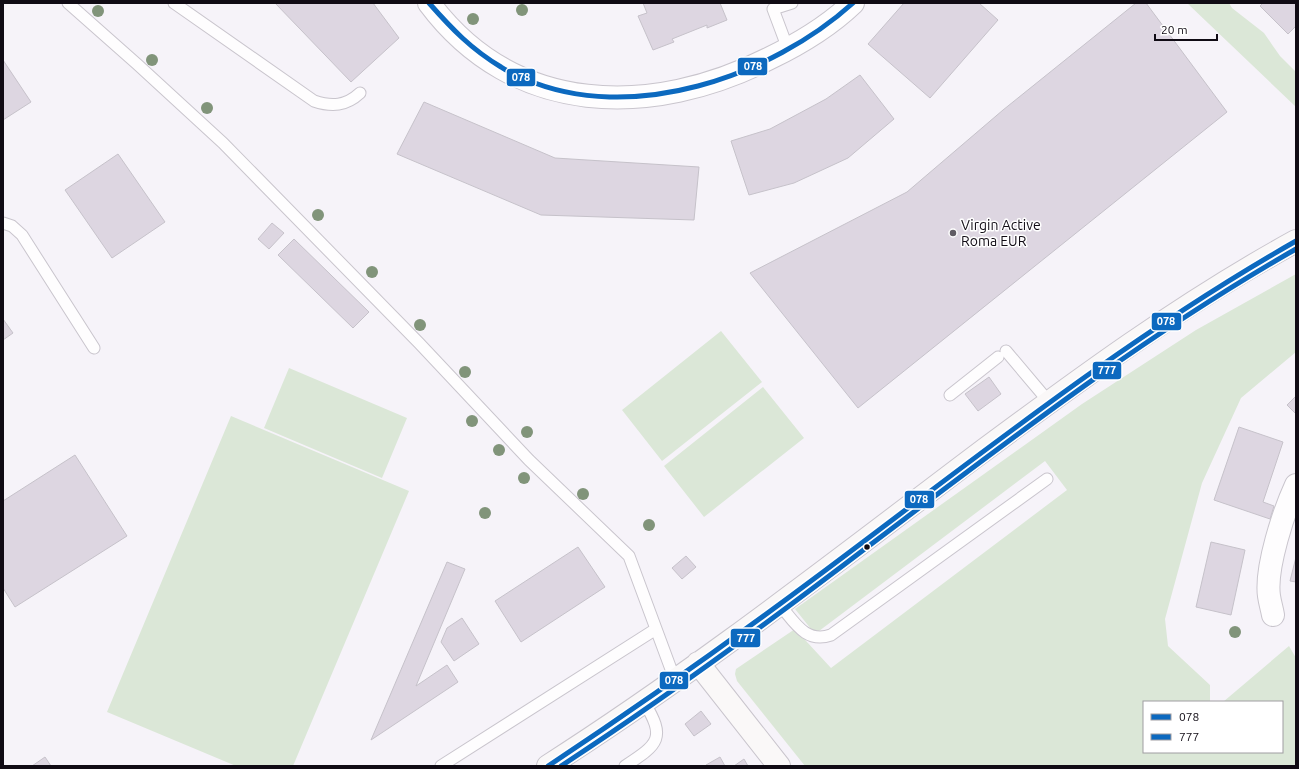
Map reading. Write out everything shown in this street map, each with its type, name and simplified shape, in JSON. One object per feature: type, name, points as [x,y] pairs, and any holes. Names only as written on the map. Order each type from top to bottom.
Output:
[{"type":"street","points":[[429,3],[457,34],[494,63],[544,87],[588,97],[640,97],[695,88],[739,74],[788,49],[826,26],[853,3]]},
{"type":"street","points":[[548,766],[675,680],[1126,346],[1207,292],[1296,241]]},
{"type":"street","points":[[1273,615],[1269,596],[1271,565],[1286,512],[1296,485]]},
{"type":"street","points":[[698,663],[779,766]]},
{"type":"lane","points":[[68,3],[142,68],[223,143],[419,343],[529,460],[629,556],[675,680]]},
{"type":"lane","points":[[174,3],[314,101],[331,106],[340,105],[348,103],[360,93]]},
{"type":"lane","points":[[788,49],[773,9],[792,3]]},
{"type":"lane","points":[[3,222],[12,226],[22,235],[94,348]]},
{"type":"lane","points":[[950,394],[1002,354],[1050,402]]},
{"type":"lane","points":[[779,604],[806,634],[819,638],[831,635],[1047,479]]},
{"type":"lane","points":[[441,766],[656,629]]},
{"type":"lane","points":[[625,766],[644,754],[650,748],[656,737],[657,725],[644,702]]},
{"type":"green space","points":[[1187,3],[1229,3],[1232,8],[1264,33],[1280,56],[1296,72],[1296,107]]},
{"type":"green space","points":[[1296,274],[1296,352],[1241,398],[1202,483],[1165,619],[1168,646],[1210,685],[1210,701],[1143,701],[1143,753],[1283,753],[1283,701],[1224,701],[1289,646],[1296,658],[1296,766],[805,766],[737,681],[735,674],[736,669],[795,629],[831,668],[1067,490],[1045,461],[815,634],[795,609],[1082,404],[1196,330]]},
{"type":"green space","points":[[721,331],[762,382],[662,461],[622,410]]},
{"type":"green space","points":[[289,368],[407,418],[382,478],[264,428]]},
{"type":"green space","points":[[763,387],[804,438],[704,517],[664,466]]},
{"type":"green space","points":[[231,416],[409,491],[293,766],[236,766],[107,712]]},
{"type":"building","points":[[275,3],[373,3],[399,38],[351,82]]},
{"type":"building","points":[[643,3],[720,3],[727,20],[707,28],[707,25],[672,39],[674,42],[653,50],[638,16],[647,13]]},
{"type":"building","points":[[904,3],[979,3],[998,20],[930,98],[868,44]]},
{"type":"building","name":"Virgin Active Roma EUR","points":[[1136,3],[1146,3],[1227,112],[858,408],[750,273],[907,192],[1003,110]]},
{"type":"building","points":[[1263,3],[1296,3],[1296,26],[1288,34],[1260,6]]},
{"type":"building","points":[[3,60],[31,102],[3,120]]},
{"type":"building","points":[[860,75],[894,119],[848,158],[794,183],[749,195],[731,141],[770,129],[826,99]]},
{"type":"building","points":[[424,102],[555,158],[699,167],[694,220],[541,215],[397,154]]},
{"type":"building","points":[[118,154],[165,222],[112,258],[65,190]]},
{"type":"building","points":[[272,223],[284,233],[269,249],[258,239]]},
{"type":"building","points":[[294,239],[369,312],[353,328],[278,255]]},
{"type":"building","points":[[3,319],[13,333],[3,340]]},
{"type":"building","points":[[989,377],[1001,394],[978,411],[965,394]]},
{"type":"building","points":[[1296,396],[1296,414],[1287,405]]},
{"type":"building","points":[[1239,427],[1283,442],[1263,502],[1274,506],[1270,519],[1214,500]]},
{"type":"building","points":[[75,455],[127,536],[15,607],[3,588],[3,501]]},
{"type":"building","points":[[1211,542],[1245,550],[1231,615],[1196,607]]},
{"type":"building","points":[[578,547],[605,587],[521,642],[495,601]]},
{"type":"building","points":[[686,556],[696,567],[682,579],[672,568]]},
{"type":"building","points":[[1296,557],[1296,582],[1290,581]]},
{"type":"building","points":[[447,562],[465,569],[416,686],[447,665],[458,682],[371,740]]},
{"type":"building","points":[[462,618],[479,644],[454,661],[441,642],[447,628]]},
{"type":"building","points":[[701,711],[711,724],[694,736],[685,724]]},
{"type":"building","points":[[45,757],[51,766],[32,766]]},
{"type":"building","points":[[720,757],[725,766],[705,766],[706,765]]},
{"type":"building","points":[[744,759],[748,766],[734,766]]},
{"type":"transit line","name":"078","points":[[429,3],[471,46],[507,70],[525,79],[566,92],[609,97],[654,95],[698,86],[741,72],[782,53],[820,29],[853,3]]},
{"type":"transit line","name":"078","points":[[548,766],[650,697],[749,626],[1110,359],[1171,318],[1296,241]]},
{"type":"transit line","name":"777","points":[[561,766],[601,740],[717,658],[1078,390],[1185,317],[1296,249]]},
{"type":"place","name":"Virgin Active Roma EUR","points":[[953,233]]}]
